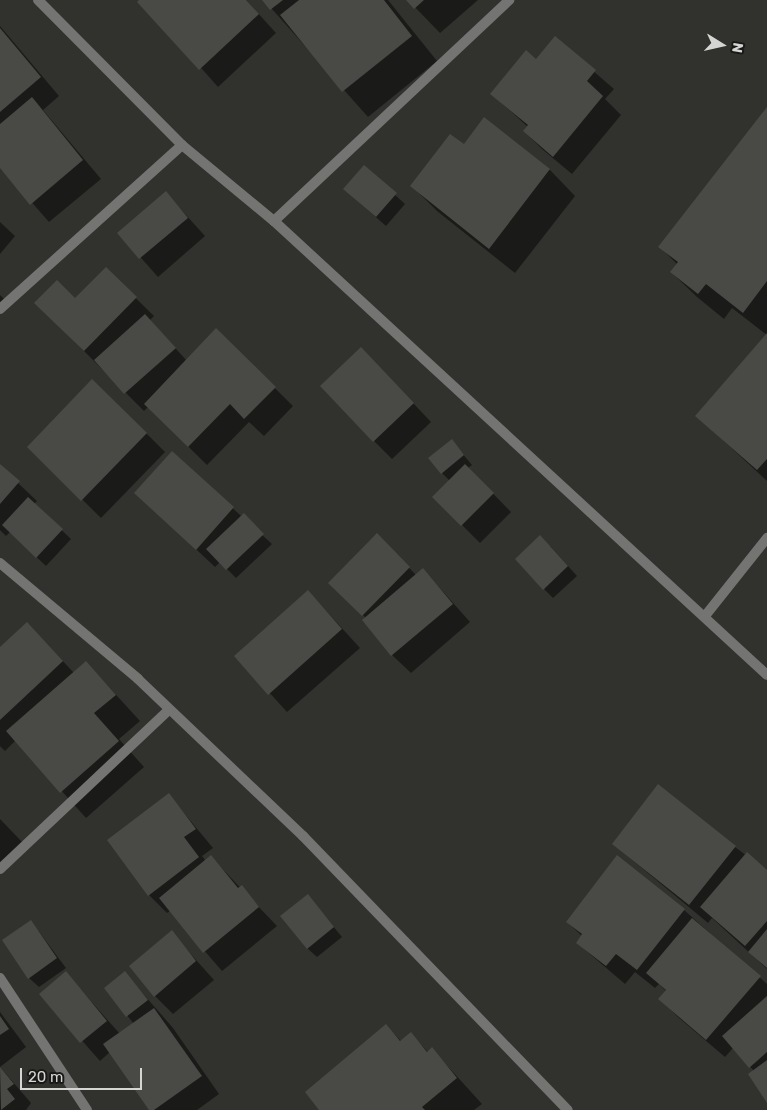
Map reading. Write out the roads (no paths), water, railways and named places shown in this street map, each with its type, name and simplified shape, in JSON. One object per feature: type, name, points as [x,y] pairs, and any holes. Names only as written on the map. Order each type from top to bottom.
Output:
[{"type":"street","points":[[38,0],[182,145],[274,221],[767,675]]},
{"type":"street","points":[[274,221],[509,0]]},
{"type":"street","points":[[0,309],[182,145]]},
{"type":"street","points":[[704,616],[767,538]]},
{"type":"street","points":[[0,563],[138,679],[303,836],[568,1110]]},
{"type":"street","points":[[0,869],[169,710]]},
{"type":"street","points":[[0,978],[87,1110]]}]
